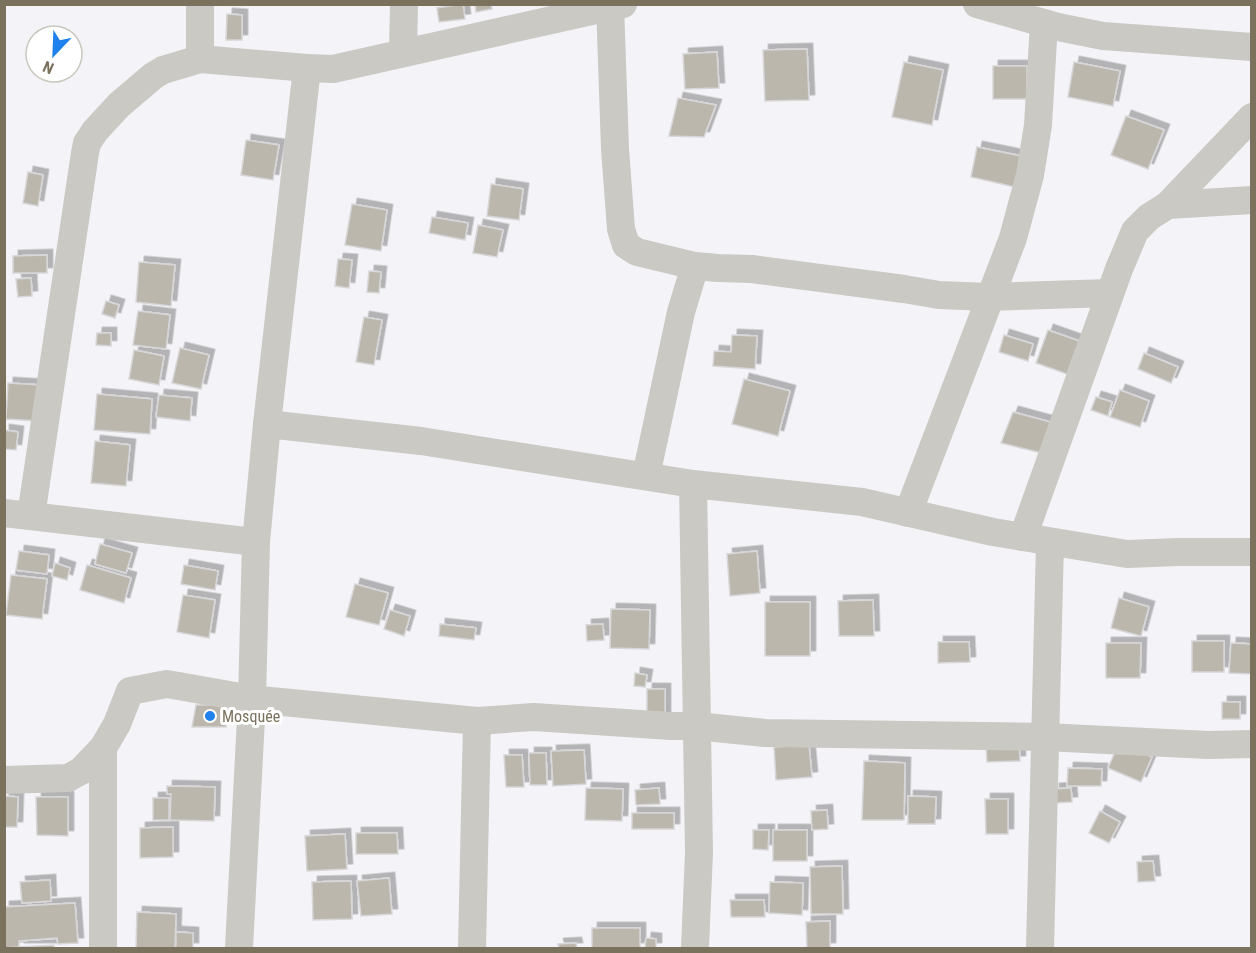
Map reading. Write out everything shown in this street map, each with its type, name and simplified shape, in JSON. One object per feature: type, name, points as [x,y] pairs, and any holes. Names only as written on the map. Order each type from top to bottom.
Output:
[{"type":"street","points":[[200,4],[200,59]]},
{"type":"street","points":[[403,52],[404,4]]},
{"type":"street","points":[[978,4],[1058,27],[1103,36],[1251,47]]},
{"type":"street","points":[[256,542],[18,515],[87,143],[119,105],[153,76],[163,70],[200,59],[333,69],[615,5],[615,149],[621,229],[626,245],[637,252],[695,266],[752,269],[904,289],[939,296],[989,297],[1110,293]]},
{"type":"street","points":[[908,513],[1012,238],[1030,175],[1038,125],[1044,23]]},
{"type":"street","points":[[239,948],[252,699],[256,542],[307,68]]},
{"type":"street","points":[[1040,948],[1045,738],[1037,540],[1110,293],[1135,231],[1149,217],[1168,205],[1251,117]]},
{"type":"street","points":[[1168,205],[1251,200]]},
{"type":"street","points":[[646,476],[681,312],[695,266]]},
{"type":"street","points":[[267,424],[422,441],[693,484],[862,502],[1037,540],[1127,554],[1251,552]]},
{"type":"street","points":[[693,484],[699,852],[695,948]]},
{"type":"street","points":[[4,780],[68,778],[81,771],[103,748],[117,724],[130,691],[167,684],[252,699],[477,721],[534,717],[696,726],[765,733],[1045,738],[1208,745],[1251,744]]},
{"type":"street","points":[[472,948],[477,721]]},
{"type":"street","points":[[103,748],[103,948]]},
{"type":"building","points":[[463,4],[465,19],[439,22],[437,8]]},
{"type":"building","points":[[475,4],[491,4],[492,9],[476,12]]},
{"type":"building","points":[[227,14],[242,15],[242,40],[226,40]]},
{"type":"building","points":[[807,49],[809,100],[765,101],[763,50]]},
{"type":"building","points":[[717,52],[719,88],[685,89],[683,54]]},
{"type":"building","points":[[904,62],[943,70],[932,125],[892,117]]},
{"type":"building","points":[[1074,62],[1120,71],[1113,106],[1068,97]]},
{"type":"building","points":[[993,66],[1027,66],[1027,99],[993,99]]},
{"type":"building","points":[[678,98],[716,105],[704,137],[669,136]]},
{"type":"building","points":[[1126,116],[1164,130],[1148,169],[1111,155]]},
{"type":"building","points":[[246,140],[279,145],[273,180],[241,175]]},
{"type":"building","points":[[977,147],[1021,156],[1015,187],[971,177]]},
{"type":"building","points":[[28,172],[43,175],[38,206],[23,203]]},
{"type":"building","points":[[491,184],[523,189],[519,220],[487,216]]},
{"type":"building","points":[[352,204],[387,210],[381,251],[345,245]]},
{"type":"building","points":[[432,217],[468,223],[465,240],[429,233]]},
{"type":"building","points":[[478,225],[503,230],[497,257],[473,253]]},
{"type":"building","points":[[47,255],[47,273],[13,273],[13,256]]},
{"type":"building","points":[[338,259],[352,260],[349,288],[335,286]]},
{"type":"building","points":[[139,262],[175,265],[171,306],[136,302]]},
{"type":"building","points":[[369,271],[381,272],[379,293],[367,292]]},
{"type":"building","points":[[31,278],[32,296],[18,297],[16,279]]},
{"type":"building","points":[[106,301],[119,305],[115,318],[102,314]]},
{"type":"building","points":[[138,311],[170,315],[166,349],[133,345]]},
{"type":"building","points":[[364,317],[382,320],[374,365],[356,362]]},
{"type":"building","points":[[1048,330],[1079,341],[1067,374],[1036,363]]},
{"type":"building","points":[[97,333],[111,333],[111,346],[96,345]]},
{"type":"building","points":[[732,335],[757,336],[755,369],[713,366],[714,351],[731,352]]},
{"type":"building","points":[[1004,335],[1033,344],[1028,361],[999,352]]},
{"type":"building","points":[[180,348],[209,355],[201,389],[172,383]]},
{"type":"building","points":[[134,350],[164,356],[159,385],[129,379]]},
{"type":"building","points":[[1144,353],[1178,367],[1171,383],[1138,369]]},
{"type":"building","points":[[744,379],[790,391],[778,436],[732,424]]},
{"type":"building","points":[[8,383],[40,385],[38,421],[6,419]]},
{"type":"building","points":[[1120,390],[1149,401],[1140,427],[1110,417]]},
{"type":"building","points":[[97,394],[152,399],[150,434],[94,430]]},
{"type":"building","points":[[159,395],[192,398],[190,421],[156,417]]},
{"type":"building","points":[[1096,397],[1112,402],[1108,416],[1091,410]]},
{"type":"building","points":[[1013,412],[1054,423],[1042,453],[1001,443]]},
{"type":"building","points":[[4,430],[18,432],[16,450],[4,449]]},
{"type":"building","points":[[95,441],[130,445],[126,486],[91,483]]},
{"type":"building","points":[[100,544],[132,553],[126,573],[95,564]]},
{"type":"building","points":[[19,551],[49,555],[47,574],[16,570]]},
{"type":"building","points":[[757,551],[760,593],[730,596],[727,554]]},
{"type":"building","points":[[55,563],[70,568],[67,580],[52,576]]},
{"type":"building","points":[[87,565],[131,578],[124,603],[80,590]]},
{"type":"building","points":[[184,565],[218,571],[215,590],[181,584]]},
{"type":"building","points":[[11,575],[47,579],[42,619],[6,615]]},
{"type":"building","points":[[355,584],[388,593],[379,625],[346,617]]},
{"type":"building","points":[[183,595],[215,600],[209,638],[177,632]]},
{"type":"building","points":[[1119,598],[1149,607],[1141,636],[1111,628]]},
{"type":"building","points":[[873,600],[874,636],[839,636],[838,601]]},
{"type":"building","points":[[765,602],[810,602],[810,656],[765,656]]},
{"type":"building","points":[[611,609],[650,610],[649,649],[610,648]]},
{"type":"building","points":[[390,610],[410,616],[404,636],[384,629]]},
{"type":"building","points":[[440,624],[476,628],[474,640],[439,636]]},
{"type":"building","points":[[603,624],[604,640],[587,641],[586,625]]},
{"type":"building","points":[[1192,641],[1224,641],[1224,672],[1192,672]]},
{"type":"building","points":[[938,642],[969,642],[970,662],[938,663]]},
{"type":"building","points":[[1106,643],[1141,643],[1140,678],[1106,678]]},
{"type":"building","points":[[1231,643],[1252,644],[1252,674],[1229,673]]},
{"type":"building","points":[[635,673],[647,675],[645,687],[634,686]]},
{"type":"building","points":[[647,689],[665,689],[665,720],[647,719]]},
{"type":"building","points":[[1222,702],[1240,702],[1240,719],[1222,719]]},
{"type":"building","name":"Mosquée","points":[[196,705],[226,705],[226,727],[192,727]]},
{"type":"building","points":[[1019,742],[1020,761],[987,762],[986,744]]},
{"type":"building","points":[[1119,743],[1152,757],[1141,782],[1108,768]]},
{"type":"building","points":[[809,745],[812,777],[776,780],[774,747]]},
{"type":"building","points":[[584,750],[586,784],[553,786],[551,751]]},
{"type":"building","points":[[529,753],[546,753],[547,785],[530,785]]},
{"type":"building","points":[[504,755],[522,755],[524,787],[506,787]]},
{"type":"building","points":[[864,761],[905,763],[904,820],[862,820]]},
{"type":"building","points":[[1068,768],[1102,769],[1101,786],[1067,786]]},
{"type":"building","points":[[167,786],[215,787],[214,821],[170,820],[171,794],[167,794]]},
{"type":"building","points":[[586,788],[623,789],[622,821],[585,820]]},
{"type":"building","points":[[659,788],[660,804],[636,805],[635,790]]},
{"type":"building","points":[[1071,788],[1072,802],[1054,803],[1054,789]]},
{"type":"building","points":[[4,796],[18,797],[17,827],[4,827]]},
{"type":"building","points":[[908,796],[936,797],[935,824],[908,824]]},
{"type":"building","points":[[36,797],[68,797],[68,836],[37,835]]},
{"type":"building","points":[[153,798],[169,798],[169,820],[153,820]]},
{"type":"building","points":[[985,799],[1008,799],[1008,834],[986,834]]},
{"type":"building","points":[[827,810],[828,829],[812,830],[811,811]]},
{"type":"building","points":[[1100,811],[1120,822],[1109,843],[1089,833]]},
{"type":"building","points":[[632,813],[674,813],[674,829],[632,829]]},
{"type":"building","points":[[173,827],[173,857],[140,858],[140,828]]},
{"type":"building","points":[[753,830],[769,830],[768,850],[753,849]]},
{"type":"building","points":[[773,830],[807,830],[807,861],[773,861]]},
{"type":"building","points":[[356,833],[397,833],[398,854],[356,854]]},
{"type":"building","points":[[345,834],[347,869],[307,871],[305,836]]},
{"type":"building","points":[[1153,861],[1155,881],[1138,882],[1137,862]]},
{"type":"building","points":[[842,866],[843,914],[811,914],[810,867]]},
{"type":"building","points":[[389,878],[392,914],[361,916],[357,881]]},
{"type":"building","points":[[50,880],[51,901],[22,903],[20,882]]},
{"type":"building","points":[[351,881],[352,919],[313,920],[312,882]]},
{"type":"building","points":[[770,882],[803,883],[802,915],[769,913]]},
{"type":"building","points":[[730,900],[764,900],[765,917],[731,917]]},
{"type":"building","points":[[75,903],[78,943],[58,944],[57,938],[19,941],[19,947],[4,948],[4,907]]},
{"type":"building","points":[[137,912],[176,914],[175,948],[136,948]]},
{"type":"building","points":[[830,921],[830,948],[807,948],[806,922]]},
{"type":"building","points":[[592,928],[640,928],[640,948],[592,948]]},
{"type":"building","points":[[176,932],[193,933],[193,948],[176,948]]},
{"type":"building","points":[[646,938],[656,939],[656,948],[645,948]]},
{"type":"building","points":[[576,943],[577,948],[559,948],[558,944]]},
{"type":"building","points":[[54,945],[54,948],[19,948],[19,947]]},
{"type":"place","name":"Mosquée","points":[[210,716]]}]
